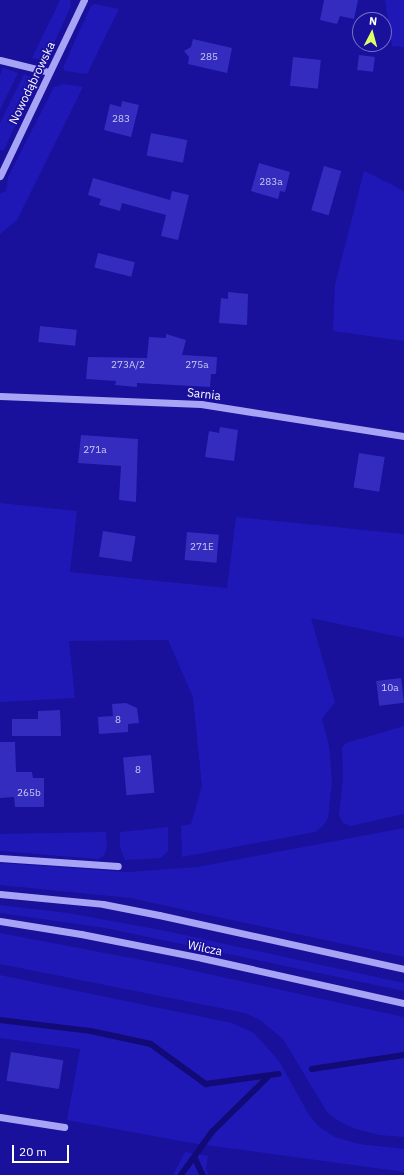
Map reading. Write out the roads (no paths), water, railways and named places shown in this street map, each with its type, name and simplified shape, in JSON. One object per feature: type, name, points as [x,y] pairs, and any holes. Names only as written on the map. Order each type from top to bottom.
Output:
[{"type":"street","name":"Nowodąbrowska","points":[[0,176],[84,0]]},
{"type":"street","points":[[0,60],[49,72]]},
{"type":"street","name":"Sarnia","points":[[0,396],[201,404],[404,436]]},
{"type":"street","points":[[0,858],[118,866]]},
{"type":"street","name":"Wilcza","points":[[0,894],[103,904],[152,913],[404,969]]},
{"type":"street","name":"Wilcza","points":[[0,921],[194,956],[404,1003]]},
{"type":"street","points":[[0,1117],[64,1127]]},
{"type":"waterway","points":[[0,1020],[91,1031],[151,1044],[206,1084],[278,1074]]},
{"type":"waterway","points":[[312,1069],[404,1055]]},
{"type":"waterway","points":[[181,1175],[212,1132],[268,1077]]},
{"type":"waterway","points":[[195,1158],[203,1175]]}]
